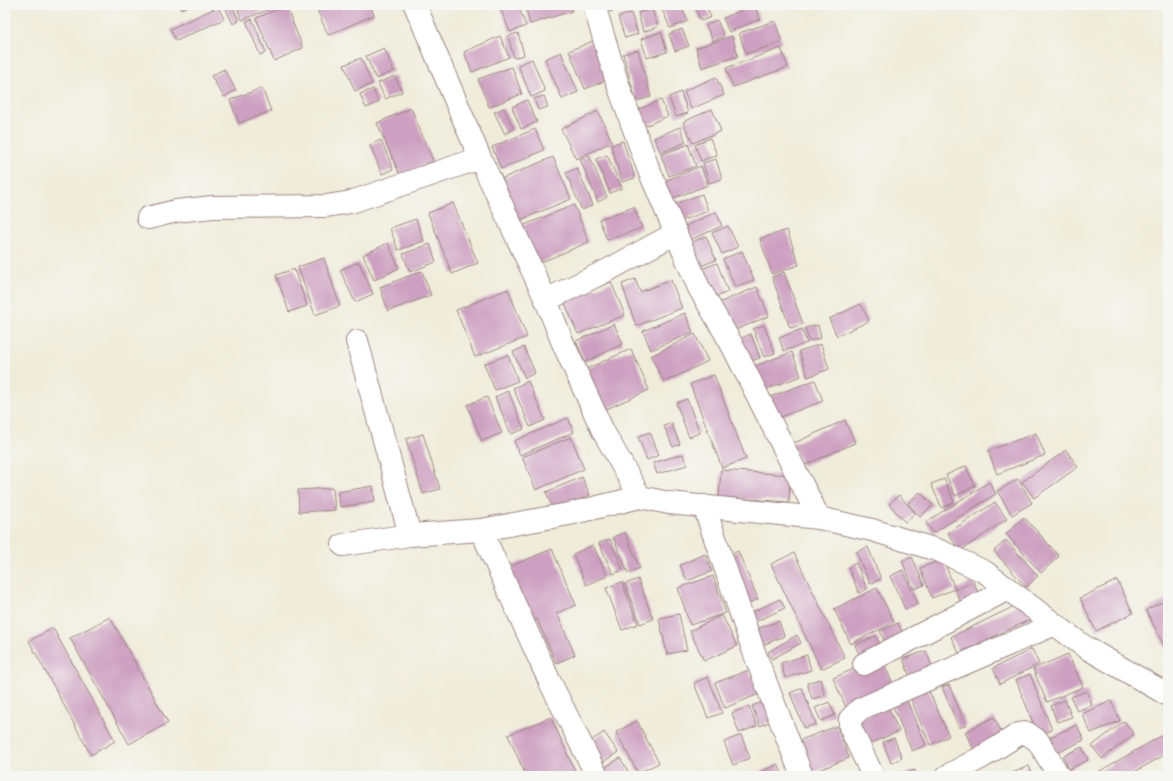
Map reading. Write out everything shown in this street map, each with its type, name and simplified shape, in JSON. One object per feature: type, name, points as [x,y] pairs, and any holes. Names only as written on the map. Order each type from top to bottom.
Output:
[{"type":"street","points":[[415,5],[480,158],[546,300],[562,341],[603,431],[633,488],[640,498]]},
{"type":"street","points":[[594,5],[618,82],[646,162],[699,288],[731,343],[819,518]]},
{"type":"street","points":[[148,218],[176,211],[213,207],[326,206],[351,202],[480,158]]},
{"type":"street","points":[[546,300],[610,269],[676,233]]},
{"type":"street","points":[[357,342],[410,535]]},
{"type":"street","points":[[343,545],[410,535],[480,530],[569,514],[640,498],[669,503],[764,514],[819,518],[872,530],[940,551],[985,572],[1085,648],[1168,695]]},
{"type":"street","points":[[704,506],[754,652],[802,776]]},
{"type":"street","points":[[480,530],[549,680],[597,776]]},
{"type":"street","points":[[864,664],[1008,589]]},
{"type":"street","points":[[873,776],[850,727],[850,719],[860,709],[1053,625]]},
{"type":"street","points":[[955,774],[1019,734],[1027,733],[1031,734],[1038,741],[1060,776]]},
{"type":"building","points":[[179,5],[191,5],[181,9]]},
{"type":"building","points":[[224,5],[232,5],[239,21],[233,24]]},
{"type":"building","points":[[236,5],[280,5],[242,20]]},
{"type":"building","points":[[315,5],[370,5],[374,15],[328,35]]},
{"type":"building","points":[[499,5],[518,5],[526,26],[510,32]]},
{"type":"building","points":[[525,5],[570,5],[572,11],[530,24]]},
{"type":"building","points":[[608,5],[627,5],[627,6],[610,12]]},
{"type":"building","points":[[665,5],[680,5],[688,21],[670,28],[661,7]]},
{"type":"building","points":[[706,5],[711,17],[701,21],[695,8]]},
{"type":"building","points":[[754,5],[760,19],[729,32],[723,18]]},
{"type":"building","points":[[286,6],[303,48],[274,61],[256,18]]},
{"type":"building","points":[[218,7],[224,19],[176,41],[170,29]]},
{"type":"building","points":[[652,9],[658,27],[643,32],[638,13]]},
{"type":"building","points":[[631,13],[638,34],[625,38],[618,17]]},
{"type":"building","points":[[252,19],[266,52],[260,55],[246,21]]},
{"type":"building","points":[[717,20],[724,36],[713,41],[706,25]]},
{"type":"building","points":[[775,21],[782,42],[746,54],[739,33]]},
{"type":"building","points":[[682,29],[689,46],[675,51],[669,34]]},
{"type":"building","points":[[661,32],[667,52],[647,58],[641,39]]},
{"type":"building","points":[[518,33],[524,55],[514,58],[508,36]]},
{"type":"building","points":[[500,36],[509,57],[472,72],[464,52]]},
{"type":"building","points":[[732,36],[738,56],[702,68],[696,48]]},
{"type":"building","points":[[593,41],[609,79],[585,89],[569,51]]},
{"type":"building","points":[[384,48],[394,71],[376,79],[366,56]]},
{"type":"building","points":[[781,48],[788,67],[733,87],[726,68]]},
{"type":"building","points":[[638,50],[651,97],[636,101],[623,54]]},
{"type":"building","points":[[561,52],[578,92],[562,99],[545,59]]},
{"type":"building","points":[[361,58],[372,84],[355,91],[344,65]]},
{"type":"building","points":[[532,59],[545,91],[531,97],[518,65]]},
{"type":"building","points":[[512,67],[522,94],[489,107],[478,79]]},
{"type":"building","points":[[224,69],[236,90],[224,97],[211,76]]},
{"type":"building","points":[[395,76],[402,92],[385,99],[378,83]]},
{"type":"building","points":[[716,77],[724,95],[691,109],[684,91]]},
{"type":"building","points":[[262,88],[271,111],[239,123],[230,100]]},
{"type":"building","points":[[373,89],[379,102],[366,108],[360,94]]},
{"type":"building","points":[[681,92],[688,113],[676,117],[669,97]]},
{"type":"building","points":[[544,96],[548,107],[538,110],[534,99]]},
{"type":"building","points":[[527,100],[537,122],[521,129],[512,107]]},
{"type":"building","points":[[661,100],[668,116],[645,126],[637,110]]},
{"type":"building","points":[[411,108],[433,161],[400,175],[377,123]]},
{"type":"building","points":[[504,108],[514,129],[505,134],[494,112]]},
{"type":"building","points":[[712,109],[721,131],[693,143],[683,122]]},
{"type":"building","points":[[598,111],[612,142],[576,159],[561,129]]},
{"type":"building","points":[[680,127],[686,142],[661,153],[654,138]]},
{"type":"building","points":[[535,129],[544,150],[501,169],[492,147]]},
{"type":"building","points":[[710,138],[717,155],[701,161],[695,145]]},
{"type":"building","points":[[381,140],[393,169],[382,174],[370,145]]},
{"type":"building","points":[[623,141],[635,178],[622,182],[611,145]]},
{"type":"building","points":[[688,144],[696,166],[669,176],[661,155]]},
{"type":"building","points":[[589,155],[607,197],[598,202],[580,159]]},
{"type":"building","points":[[607,155],[622,188],[610,193],[596,159]]},
{"type":"building","points":[[553,157],[571,199],[518,221],[501,179]]},
{"type":"building","points":[[716,159],[722,179],[709,183],[703,163]]},
{"type":"building","points":[[701,166],[708,185],[669,200],[662,182]]},
{"type":"building","points":[[577,168],[593,205],[582,210],[566,173]]},
{"type":"building","points":[[702,194],[708,211],[675,223],[669,206]]},
{"type":"building","points":[[453,203],[478,263],[452,274],[428,213]]},
{"type":"building","points":[[574,205],[589,242],[532,266],[517,228]]},
{"type":"building","points":[[634,207],[642,228],[607,240],[599,219]]},
{"type":"building","points":[[716,212],[722,226],[683,243],[677,230]]},
{"type":"building","points":[[416,219],[424,241],[398,250],[390,228]]},
{"type":"building","points":[[728,226],[738,247],[722,254],[712,233]]},
{"type":"building","points":[[787,230],[799,265],[772,274],[760,239]]},
{"type":"building","points":[[706,236],[716,260],[698,267],[688,244]]},
{"type":"building","points":[[388,243],[399,268],[374,280],[363,255]]},
{"type":"building","points":[[430,244],[436,262],[410,272],[403,254]]},
{"type":"building","points":[[742,251],[754,280],[735,287],[723,259]]},
{"type":"building","points":[[324,258],[340,306],[315,315],[298,267]]},
{"type":"building","points":[[359,262],[373,294],[355,302],[340,270]]},
{"type":"building","points":[[717,263],[728,292],[710,299],[699,270]]},
{"type":"building","points":[[294,269],[307,306],[289,312],[276,275]]},
{"type":"building","points":[[422,271],[431,295],[388,311],[380,287]]},
{"type":"building","points":[[784,272],[803,324],[790,328],[772,277]]},
{"type":"building","points":[[635,279],[640,292],[671,280],[682,308],[636,326],[622,284]]},
{"type":"building","points":[[611,282],[625,315],[578,334],[564,301]]},
{"type":"building","points":[[757,287],[769,316],[728,333],[716,304]]},
{"type":"building","points":[[508,289],[527,337],[475,357],[456,310]]},
{"type":"building","points":[[861,304],[869,321],[837,336],[829,319]]},
{"type":"building","points":[[685,313],[693,332],[651,350],[643,331]]},
{"type":"building","points":[[614,324],[623,344],[585,362],[576,341]]},
{"type":"building","points":[[764,325],[775,353],[764,357],[753,329]]},
{"type":"building","points":[[818,325],[821,338],[809,341],[805,328]]},
{"type":"building","points":[[802,329],[807,343],[784,351],[779,338]]},
{"type":"building","points":[[695,334],[708,361],[664,382],[651,356]]},
{"type":"building","points":[[751,334],[760,358],[746,363],[737,340]]},
{"type":"building","points":[[821,344],[829,369],[808,377],[799,351]]},
{"type":"building","points":[[524,347],[535,373],[525,378],[513,352]]},
{"type":"building","points":[[631,349],[649,390],[604,410],[586,369]]},
{"type":"building","points":[[792,352],[801,376],[764,390],[755,366]]},
{"type":"building","points":[[508,355],[518,381],[495,390],[484,364]]},
{"type":"building","points":[[714,375],[746,459],[722,468],[690,384]]},
{"type":"building","points":[[815,380],[823,401],[775,419],[767,398]]},
{"type":"building","points":[[528,381],[545,420],[530,427],[513,388]]},
{"type":"building","points":[[508,391],[524,429],[511,434],[495,397]]},
{"type":"building","points":[[487,397],[502,433],[482,441],[467,405]]},
{"type":"building","points":[[687,399],[700,433],[689,437],[676,403]]},
{"type":"building","points":[[568,418],[574,432],[520,455],[514,441]]},
{"type":"building","points":[[845,420],[855,443],[802,466],[792,444]]},
{"type":"building","points":[[671,423],[680,444],[673,447],[664,426]]},
{"type":"building","points":[[650,432],[659,455],[647,460],[638,436]]},
{"type":"building","points":[[1036,433],[1045,455],[997,474],[988,451]]},
{"type":"building","points":[[423,434],[440,489],[423,494],[406,439]]},
{"type":"building","points":[[571,437],[584,469],[536,490],[522,457]]},
{"type":"building","points":[[1066,450],[1078,467],[1034,498],[1022,482]]},
{"type":"building","points":[[683,454],[687,465],[657,474],[653,463]]},
{"type":"building","points":[[966,466],[975,486],[955,496],[946,475]]},
{"type":"building","points":[[721,470],[790,475],[789,502],[719,497]]},
{"type":"building","points":[[582,477],[590,495],[554,511],[546,492]]},
{"type":"building","points":[[944,479],[954,502],[942,508],[931,484]]},
{"type":"building","points":[[1018,479],[1032,503],[1012,515],[997,491]]},
{"type":"building","points":[[989,482],[996,494],[933,533],[926,522]]},
{"type":"building","points":[[373,486],[375,502],[340,507],[338,492]]},
{"type":"building","points":[[333,488],[335,510],[299,512],[298,490]]},
{"type":"building","points":[[920,492],[933,505],[920,517],[908,503]]},
{"type":"building","points":[[899,495],[915,513],[905,522],[889,504]]},
{"type":"building","points":[[995,502],[1007,519],[960,551],[948,533]]},
{"type":"building","points":[[1024,517],[1059,556],[1041,573],[1006,534]]},
{"type":"building","points":[[625,532],[640,568],[628,573],[613,537]]},
{"type":"building","points":[[610,539],[623,570],[613,574],[599,543]]},
{"type":"building","points":[[1006,540],[1038,576],[1026,587],[994,551]]},
{"type":"building","points":[[593,545],[607,576],[586,585],[573,554]]},
{"type":"building","points":[[868,547],[881,579],[870,584],[856,552]]},
{"type":"building","points":[[552,549],[576,605],[557,613],[575,655],[556,663],[537,619],[527,623],[504,569]]},
{"type":"building","points":[[738,551],[758,599],[746,605],[725,557]]},
{"type":"building","points":[[794,553],[845,658],[821,669],[771,564]]},
{"type":"building","points":[[705,554],[712,571],[687,581],[680,565]]},
{"type":"building","points":[[912,557],[924,585],[914,589],[902,561]]},
{"type":"building","points":[[943,559],[955,589],[932,598],[920,568]]},
{"type":"building","points":[[856,563],[867,589],[859,593],[848,567]]},
{"type":"building","points":[[903,570],[918,604],[905,609],[890,576]]},
{"type":"building","points":[[713,576],[726,613],[690,625],[678,588]]},
{"type":"building","points":[[638,579],[653,619],[640,624],[625,584]]},
{"type":"building","points":[[1117,580],[1133,613],[1096,631],[1080,598]]},
{"type":"building","points":[[622,582],[638,624],[622,630],[606,588]]},
{"type":"building","points":[[973,582],[981,599],[963,607],[955,590]]},
{"type":"building","points":[[877,588],[894,622],[851,644],[834,609]]},
{"type":"building","points":[[780,599],[785,608],[755,622],[750,613]]},
{"type":"building","points":[[1168,599],[1168,649],[1166,650],[1146,610]]},
{"type":"building","points":[[1023,602],[1031,619],[959,653],[951,637]]},
{"type":"building","points":[[679,614],[687,650],[667,654],[659,618]]},
{"type":"building","points":[[722,615],[737,646],[704,661],[690,631]]},
{"type":"building","points":[[110,617],[168,723],[129,744],[70,638]]},
{"type":"building","points":[[779,621],[784,636],[758,647],[751,631]]},
{"type":"building","points":[[898,623],[905,639],[887,647],[880,631]]},
{"type":"building","points":[[53,628],[115,741],[91,755],[29,641]]},
{"type":"building","points":[[797,635],[801,643],[772,659],[768,652]]},
{"type":"building","points":[[876,636],[883,651],[862,661],[855,645]]},
{"type":"building","points":[[1032,649],[1039,664],[1000,684],[993,668]]},
{"type":"building","points":[[926,651],[933,669],[910,677],[903,659]]},
{"type":"building","points":[[1068,654],[1083,687],[1047,702],[1033,669]]},
{"type":"building","points":[[807,655],[811,670],[785,678],[781,663]]},
{"type":"building","points":[[881,657],[896,691],[848,712],[833,678]]},
{"type":"building","points":[[749,670],[759,694],[725,708],[715,683]]},
{"type":"building","points":[[1030,674],[1052,730],[1038,735],[1016,680]]},
{"type":"building","points":[[708,677],[722,713],[708,718],[694,683]]},
{"type":"building","points":[[820,679],[825,695],[812,699],[807,683]]},
{"type":"building","points":[[925,682],[949,736],[930,745],[907,690]]},
{"type":"building","points":[[949,685],[966,725],[959,728],[942,687]]},
{"type":"building","points":[[802,688],[816,724],[804,728],[790,693]]},
{"type":"building","points":[[1087,691],[1092,705],[1077,711],[1071,697]]},
{"type":"building","points":[[905,696],[926,745],[912,751],[891,702]]},
{"type":"building","points":[[1065,700],[1072,717],[1057,722],[1051,706]]},
{"type":"building","points":[[765,701],[774,720],[760,726],[752,706]]},
{"type":"building","points":[[1111,701],[1120,721],[1091,733],[1082,714]]},
{"type":"building","points":[[829,702],[835,715],[821,721],[815,708]]},
{"type":"building","points":[[749,706],[757,726],[739,733],[732,713]]},
{"type":"building","points":[[888,707],[899,731],[865,746],[854,721]]},
{"type":"building","points":[[551,717],[577,776],[526,776],[508,735]]},
{"type":"building","points":[[994,717],[1006,741],[977,756],[965,732]]},
{"type":"building","points":[[637,721],[659,763],[638,773],[616,732]]},
{"type":"building","points":[[1124,721],[1134,734],[1102,759],[1092,746]]},
{"type":"building","points":[[1077,725],[1084,740],[1057,753],[1050,737]]},
{"type":"building","points":[[837,726],[849,758],[811,773],[798,741]]},
{"type":"building","points":[[604,732],[618,752],[599,765],[585,745]]},
{"type":"building","points":[[1168,732],[1168,753],[1127,776],[1091,776]]},
{"type":"building","points":[[741,735],[750,758],[733,765],[724,742]]},
{"type":"building","points":[[894,738],[902,758],[891,763],[883,742]]},
{"type":"building","points":[[1082,747],[1088,760],[1069,769],[1063,756]]},
{"type":"building","points":[[620,758],[631,776],[604,776],[601,770]]},
{"type":"building","points":[[778,764],[783,776],[751,776]]},
{"type":"building","points":[[1029,766],[1033,776],[1005,776]]},
{"type":"building","points":[[915,770],[918,776],[899,776]]}]
